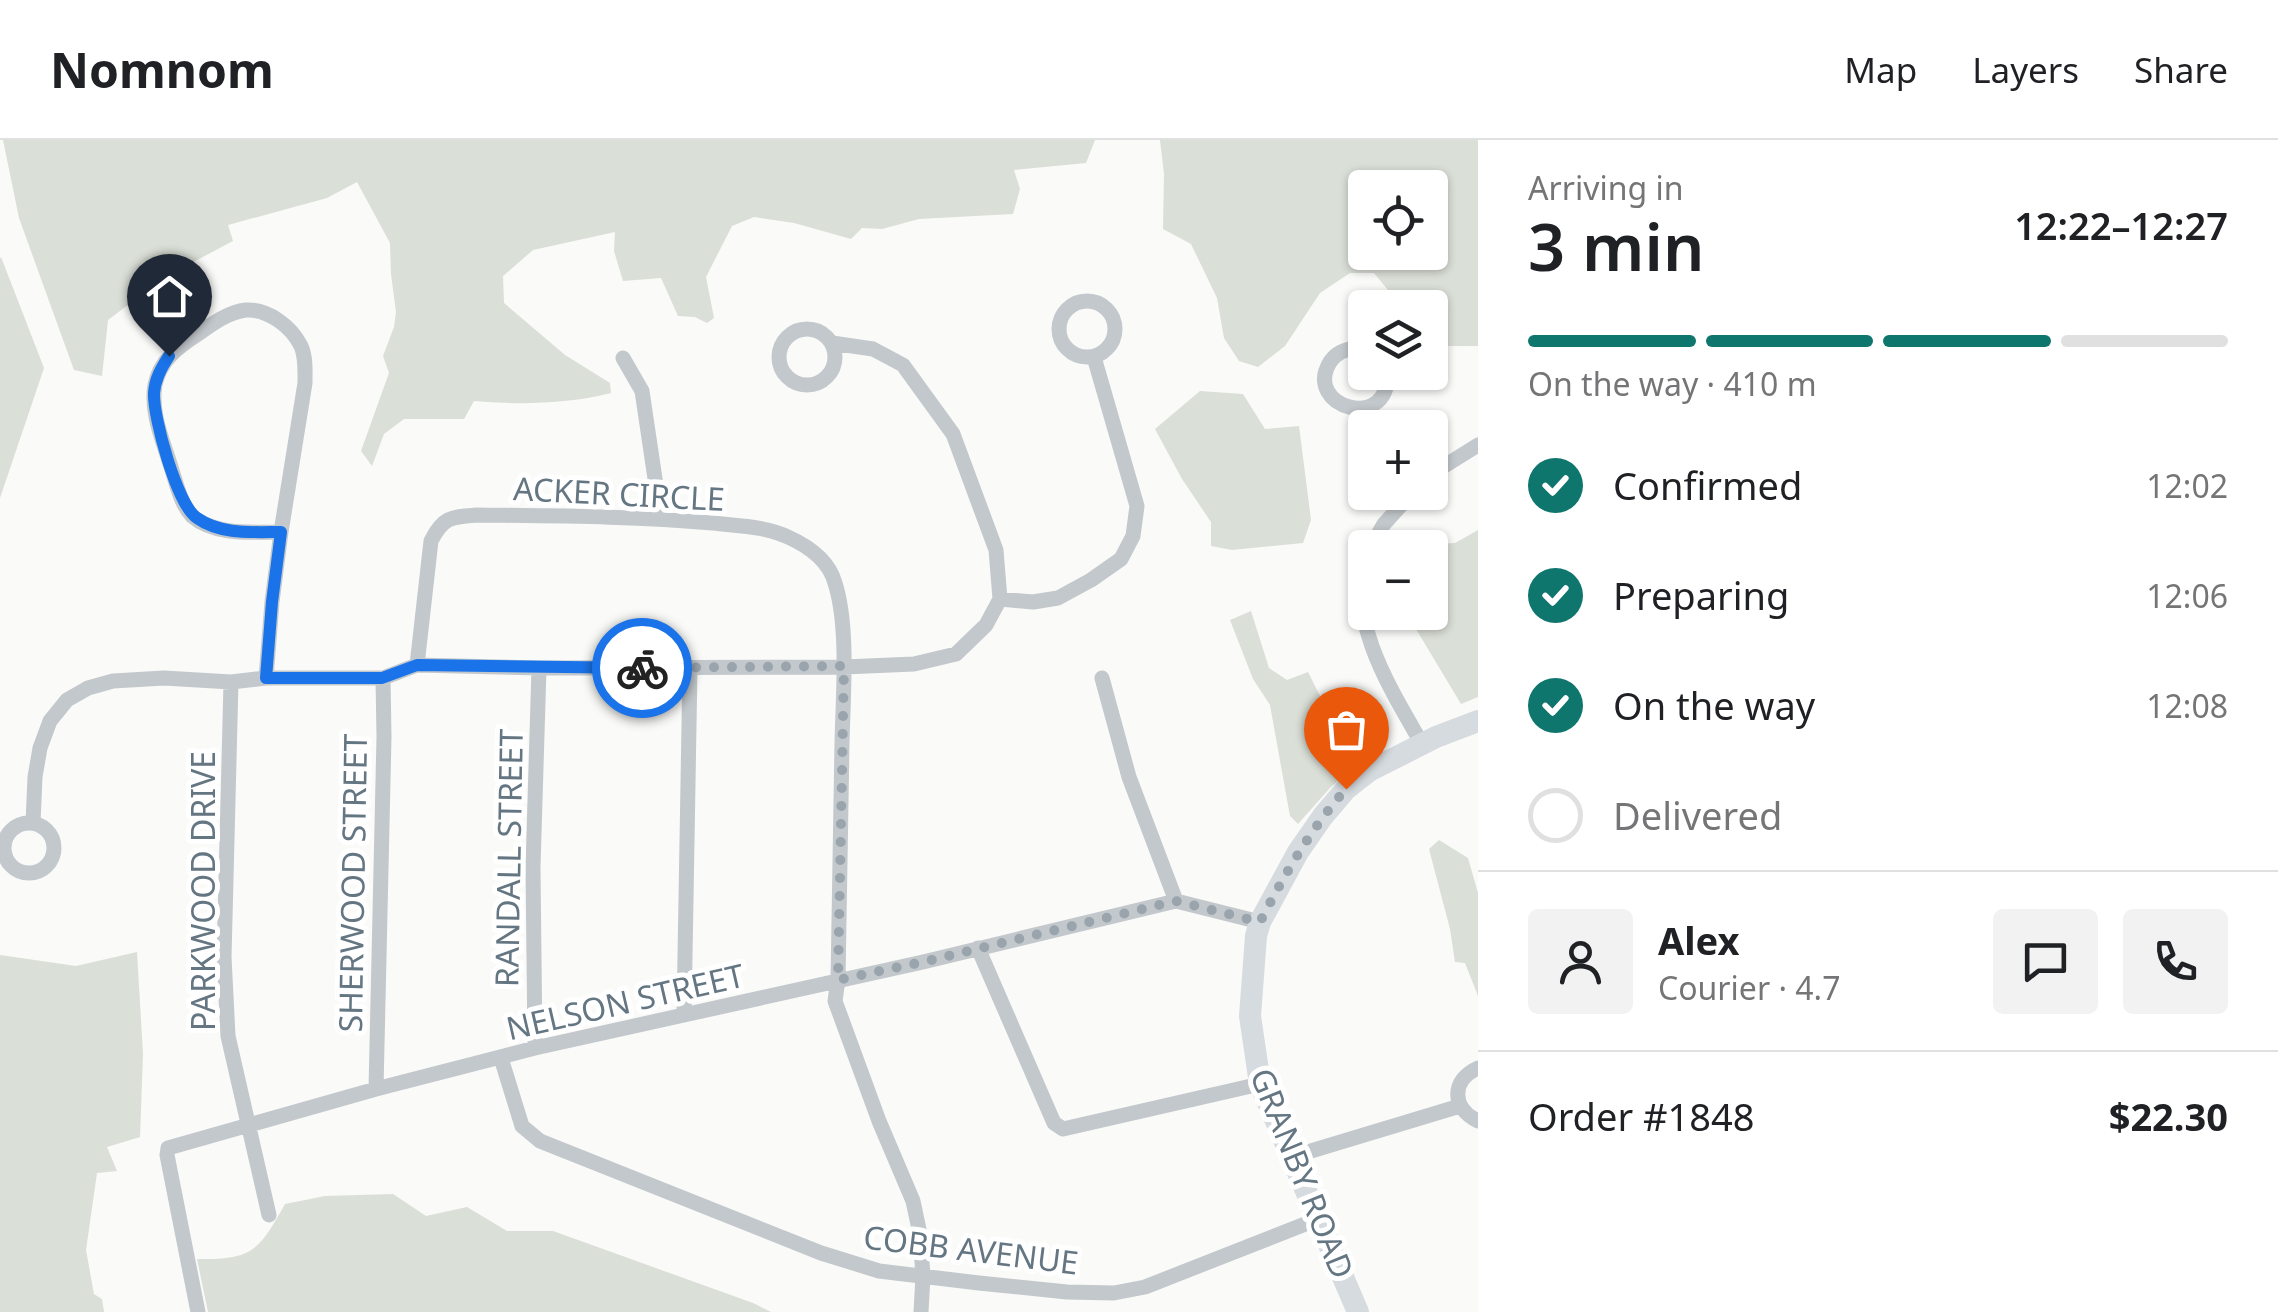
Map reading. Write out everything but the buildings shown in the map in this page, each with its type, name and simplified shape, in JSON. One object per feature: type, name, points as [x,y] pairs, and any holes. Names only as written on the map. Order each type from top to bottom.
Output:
[{"type":"main road","name":"GRANBY ROAD","points":[[1358,1312],[1260,1084],[1250,1016],[1255,946],[1260,922],[1298,852],[1346,789],[1369,770],[1478,721]]},
{"type":"street","points":[[266,678],[272,602],[305,383],[305,360],[300,345],[281,322],[266,313],[248,310],[214,322],[169,356],[154,390],[154,411],[177,486],[192,516],[222,530],[281,532]]},
{"type":"street","points":[[32,823],[40,748],[50,721],[67,700],[114,680],[382,678],[417,665],[690,668],[914,664],[956,654],[986,625],[1000,600],[996,550],[953,434],[903,364],[873,349],[832,343]]},
{"type":"street","points":[[1348,350],[1330,362],[1325,381],[1340,405],[1365,408],[1378,400],[1384,390]]},
{"type":"street","points":[[1000,600],[1033,602],[1058,598],[1120,559],[1133,536],[1137,506],[1094,356]]},
{"type":"street","points":[[622,358],[642,390],[661,518]]},
{"type":"street","points":[[1448,464],[1478,445]]},
{"type":"street","points":[[1380,530],[1396,510]]},
{"type":"street","name":"ACKER CIRCLE","points":[[417,665],[430,541],[439,524],[453,517],[476,514],[661,518],[772,531],[813,551],[829,570],[835,582],[844,666],[835,1001],[912,1201],[920,1234],[921,1312]]},
{"type":"street","points":[[1367,630],[1384,678],[1422,744]]},
{"type":"street","name":"RANDALL STREET","points":[[535,1048],[533,867],[539,668]]},
{"type":"street","points":[[684,1014],[690,668]]},
{"type":"street","name":"SHERWOOD STREET","points":[[376,1089],[382,678]]},
{"type":"street","points":[[1102,678],[1130,777],[1176,901]]},
{"type":"street","name":"PARKWOOD DRIVE","points":[[231,682],[224,956],[228,1036],[269,1215]]},
{"type":"street","name":"NELSON STREET","points":[[198,1312],[168,1148],[535,1048],[1176,901],[1260,922]]},
{"type":"street","points":[[978,948],[1054,1122],[1063,1129],[1260,1084]]},
{"type":"street","name":"COBB AVENUE","points":[[500,1058],[522,1126],[540,1142],[821,1253],[879,1271],[1067,1292],[1114,1293],[1144,1287],[1318,1218]]},
{"type":"street","points":[[1478,1068],[1468,1072],[1458,1088],[1460,1106],[1478,1121]]},
{"type":"street","points":[[1292,1156],[1460,1106]]},
{"type":"shaded area","points":[[3,140],[1095,140],[1086,163],[1014,170],[1020,189],[1013,214],[919,219],[882,229],[862,228],[851,239],[754,217],[732,226],[706,277],[714,318],[707,323],[695,317],[678,316],[661,278],[623,281],[614,251],[615,232],[533,250],[503,276],[504,303],[565,355],[610,383],[611,393],[543,403],[474,401],[464,419],[404,419],[384,434],[372,466],[361,451],[389,373],[383,356],[396,312],[390,243],[357,182],[327,198],[228,225],[233,241],[165,277],[108,320],[102,376],[74,370],[19,218]]},
{"type":"shaded area","points":[[1160,140],[1478,140],[1478,346],[1448,346],[1448,290],[1388,290],[1374,273],[1350,273],[1320,293],[1285,346],[1258,367],[1239,361],[1224,338],[1217,298],[1191,244],[1163,229]]},
{"type":"shaded area","points":[[0,259],[44,368],[0,498]]},
{"type":"shaded area","points":[[1200,391],[1243,394],[1265,429],[1299,426],[1311,520],[1303,543],[1232,550],[1211,546],[1211,522],[1155,429]]},
{"type":"shaded area","points":[[1478,530],[1478,697],[1461,704],[1417,630],[1448,630],[1448,543]]},
{"type":"shaded area","points":[[1251,611],[1269,668],[1287,680],[1308,672],[1335,726],[1368,754],[1298,824],[1290,816],[1270,705],[1253,679],[1230,620]]},
{"type":"shaded area","points":[[1439,840],[1468,858],[1478,893],[1478,996],[1465,963],[1455,962],[1429,849]]},
{"type":"shaded area","points":[[137,952],[143,1054],[140,1137],[107,1147],[117,1171],[97,1173],[86,1250],[94,1294],[102,1299],[104,1312],[0,1312],[0,955],[76,966]]},
{"type":"shaded area","points":[[393,1194],[426,1216],[467,1207],[507,1231],[553,1231],[771,1312],[208,1312],[197,1259],[231,1257],[253,1249],[285,1204],[325,1196]]},
{"type":"way so far","points":[[642,668],[844,666],[838,980],[1176,901],[1260,922],[1298,852],[1346,789]]},
{"type":"route","points":[[169,356],[154,390],[154,411],[177,486],[192,516],[222,530],[281,532],[266,678],[382,678],[417,665],[642,668]]}]
